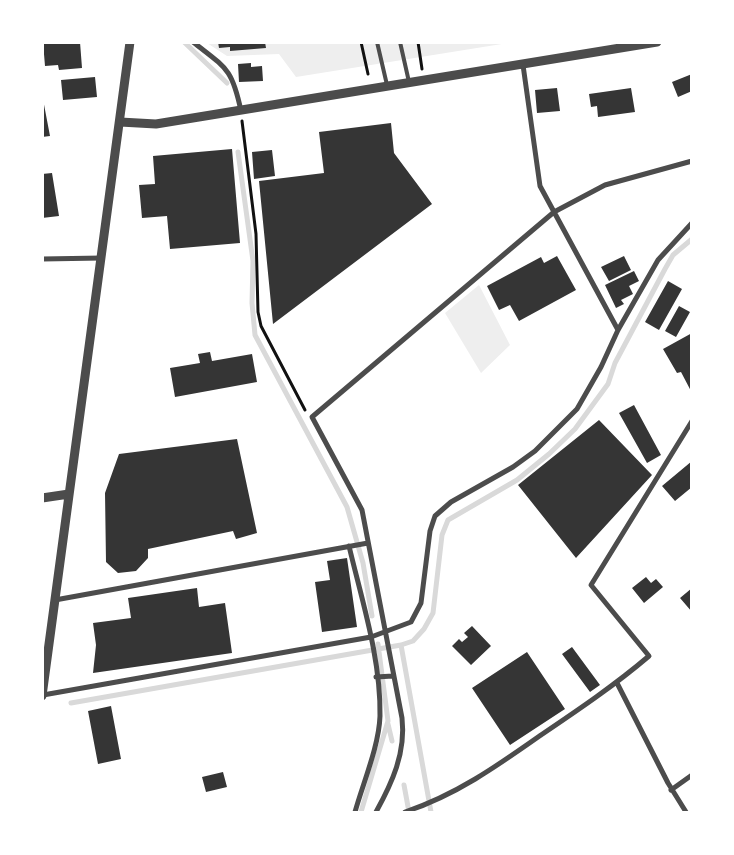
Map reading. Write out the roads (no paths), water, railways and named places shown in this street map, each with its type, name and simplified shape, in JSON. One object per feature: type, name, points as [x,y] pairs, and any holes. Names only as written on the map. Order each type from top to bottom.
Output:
[{"type":"street","points":[[130,42],[43,695],[371,637],[386,633],[411,622],[421,602],[430,531],[435,516],[451,502],[513,467],[535,452],[577,409],[602,367],[618,330],[658,260],[692,223]]},
{"type":"street","points":[[193,42],[223,64],[235,85],[240,111]]},
{"type":"street","points":[[120,122],[156,124],[657,42]]},
{"type":"street","points":[[523,65],[540,186],[618,330]]},
{"type":"street","points":[[376,812],[396,771],[403,741],[402,718],[362,510],[312,417],[554,212],[605,185],[692,161]]},
{"type":"street","points":[[42,259],[102,258]]},
{"type":"street","points":[[407,812],[431,804],[475,781],[617,683],[649,656],[590,585],[692,421]]},
{"type":"street","points":[[42,498],[69,494]]},
{"type":"street","points":[[55,600],[368,543]]},
{"type":"street","points":[[351,546],[378,677],[380,716],[378,733],[355,812]]},
{"type":"street","points":[[378,677],[394,676]]},
{"type":"street","points":[[617,683],[671,790],[686,812]]},
{"type":"street","points":[[671,790],[692,775]]},
{"type":"lane","points":[[377,42],[387,87]]},
{"type":"lane","points":[[400,42],[409,84]]},
{"type":"waterway","points":[[184,42],[227,83]]},
{"type":"waterway","points":[[238,152],[253,261],[252,303],[255,335],[347,507],[363,563],[372,616]]},
{"type":"waterway","points":[[71,703],[401,645],[413,641],[424,629],[433,613],[442,535],[448,520],[517,480],[549,454],[575,429],[608,384],[615,363],[673,255],[692,239]]},
{"type":"waterway","points":[[361,812],[388,721],[378,644]]},
{"type":"waterway","points":[[401,645],[431,812]]},
{"type":"waterway","points":[[388,724],[392,741]]},
{"type":"waterway","points":[[404,785],[409,812]]}]
